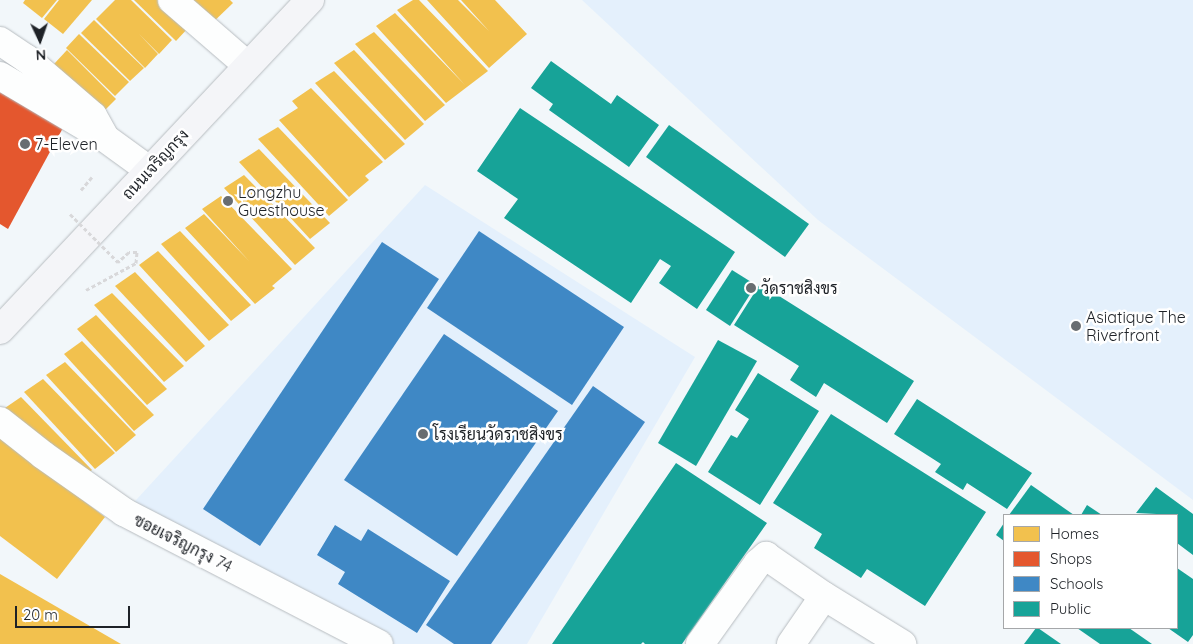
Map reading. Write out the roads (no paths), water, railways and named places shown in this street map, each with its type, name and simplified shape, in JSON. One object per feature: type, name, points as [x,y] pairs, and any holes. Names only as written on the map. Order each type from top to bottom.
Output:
[{"type":"main road","name":"ถนนเจริญกรุง","points":[[0,330],[310,0]]},
{"type":"street","points":[[172,0],[248,65]]},
{"type":"street","points":[[0,41],[27,59],[92,116],[105,138]]},
{"type":"street","points":[[0,76],[105,138],[149,170]]},
{"type":"street","name":"ซอยเจริญกรุง 74","points":[[0,421],[43,455],[124,512],[379,644]]},
{"type":"street","points":[[700,644],[764,556],[902,644]]},
{"type":"street","points":[[791,644],[824,596]]},
{"type":"place","name":"7-Eleven","points":[[25,144]]},
{"type":"place","name":"Longzhu Guesthouse","points":[[228,201]]},
{"type":"place","name":"วัดราชสิงขร","points":[[751,288]]},
{"type":"place","name":"Asiatique The Riverfront","points":[[1076,326]]},
{"type":"place","name":"โรงเรียนวัดราชสิงขร","points":[[423,434]]}]
